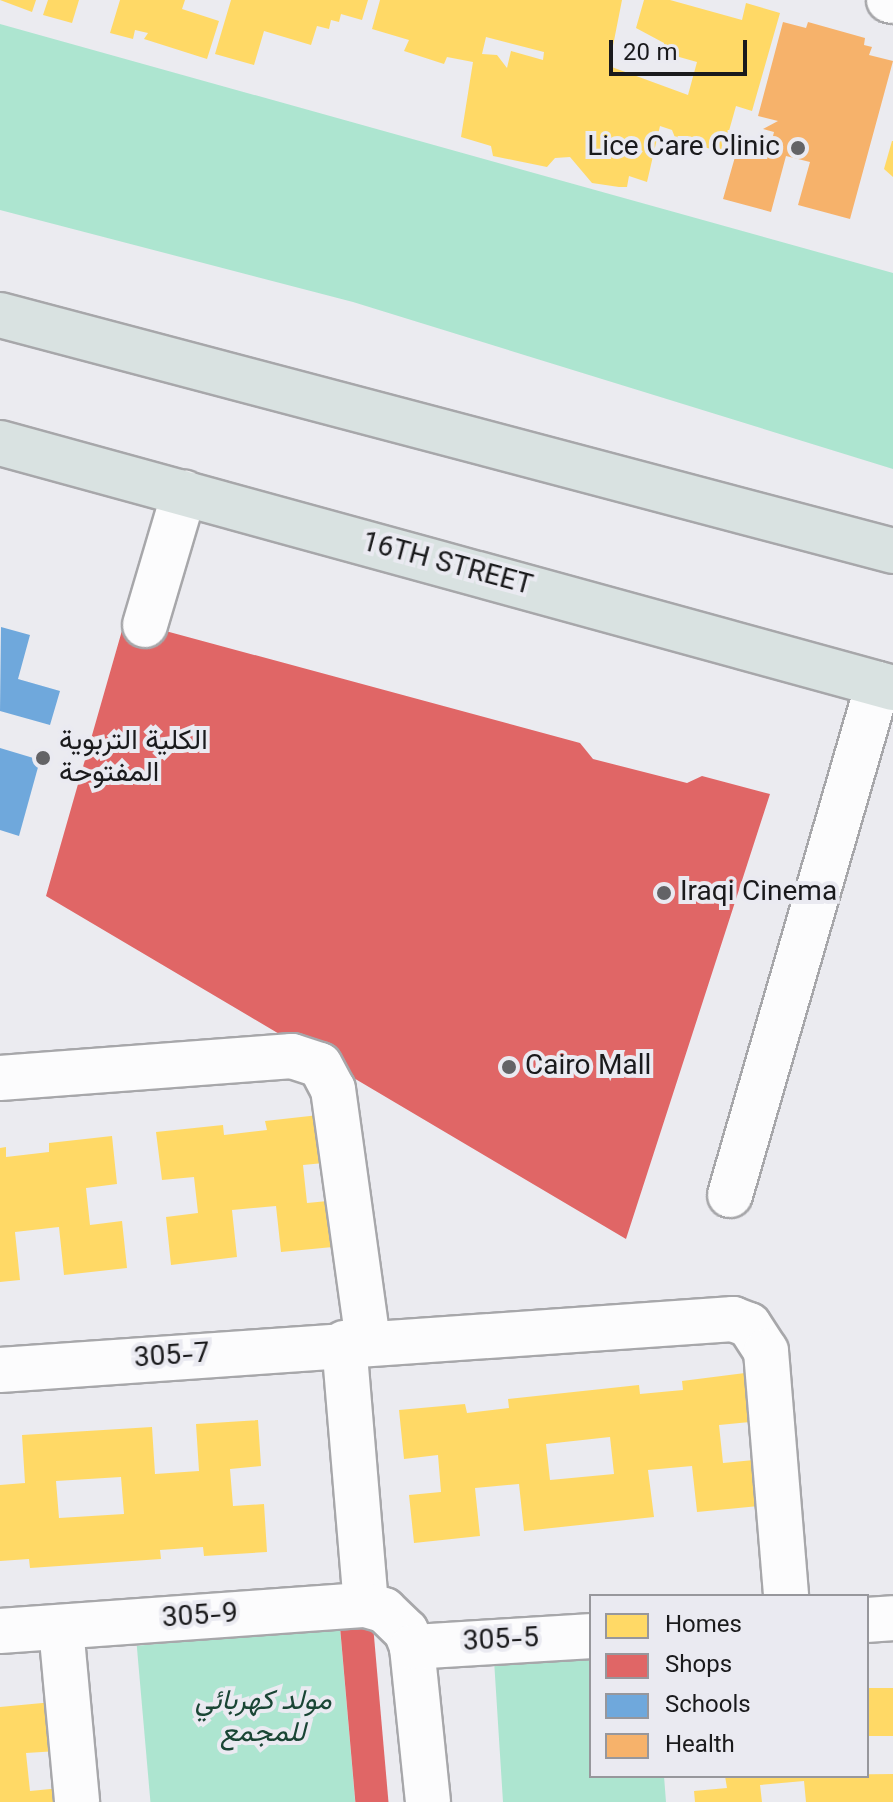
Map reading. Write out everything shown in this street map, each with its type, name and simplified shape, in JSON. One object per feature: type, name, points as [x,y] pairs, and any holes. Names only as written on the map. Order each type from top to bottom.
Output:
[{"type":"main road","points":[[0,315],[893,551]]},
{"type":"main road","name":"16TH STREET","points":[[0,443],[885,686]]},
{"type":"street","points":[[145,625],[184,493]]},
{"type":"street","points":[[730,1195],[885,686]]},
{"type":"street","points":[[0,1078],[292,1056],[320,1065],[333,1089],[356,1342],[391,1624],[428,1802]]},
{"type":"street","name":"305-7","points":[[0,1370],[726,1317],[749,1325],[766,1351],[786,1594]]},
{"type":"street","points":[[869,1620],[893,1618]]},
{"type":"street","name":"305-9","points":[[0,1631],[391,1624]]},
{"type":"street","name":"305-5","points":[[391,1624],[589,1636]]},
{"type":"street","points":[[61,1628],[77,1802]]},
{"type":"green space","points":[[0,24],[893,273],[893,469],[353,302],[0,210]]},
{"type":"green space","name":"مولد كهربائي للمجمع","points":[[340,1628],[355,1802],[150,1802],[137,1646]]},
{"type":"green space","points":[[589,1655],[589,1778],[664,1778],[666,1802],[503,1802],[494,1660]]},
{"type":"building: Homes","points":[[0,0],[36,0],[32,12]]},
{"type":"building: Homes","points":[[48,0],[79,0],[72,23],[43,15]]},
{"type":"building: Homes","points":[[120,0],[185,0],[182,9],[219,21],[207,59],[144,39],[148,33],[135,30],[133,39],[110,33]]},
{"type":"building: Homes","points":[[231,0],[368,0],[362,20],[341,14],[339,22],[331,20],[329,29],[317,26],[311,45],[264,31],[254,65],[215,54]]},
{"type":"building: Homes","points":[[380,0],[622,0],[609,66],[688,95],[697,62],[665,53],[664,43],[636,28],[644,0],[670,0],[742,20],[746,3],[780,13],[752,111],[736,106],[723,152],[676,140],[672,130],[660,126],[647,182],[629,176],[627,187],[592,183],[570,157],[555,158],[547,167],[493,156],[491,146],[461,137],[473,62],[447,57],[444,64],[404,51],[409,40],[372,29]],"holes":[[[486,37],[544,52],[543,60],[511,51],[507,68],[497,55],[482,54]]]},
{"type":"building: Homes","points":[[893,141],[893,177],[884,169]]},
{"type":"building: Homes","points":[[328,1114],[334,1162],[303,1165],[307,1203],[338,1200],[343,1246],[281,1252],[276,1206],[232,1210],[237,1257],[171,1265],[166,1217],[198,1213],[194,1177],[162,1180],[156,1132],[223,1125],[224,1135],[267,1130],[265,1121]]},
{"type":"building: Homes","points":[[112,1136],[117,1184],[86,1188],[90,1225],[122,1221],[127,1268],[64,1275],[59,1227],[15,1232],[20,1280],[0,1282],[0,1148],[6,1147],[6,1157],[49,1152],[49,1143]]},
{"type":"building: Homes","points":[[745,1373],[750,1422],[719,1425],[723,1463],[754,1460],[759,1506],[697,1512],[692,1466],[648,1470],[654,1517],[524,1531],[519,1484],[475,1488],[480,1536],[414,1543],[409,1495],[441,1492],[438,1455],[404,1459],[399,1410],[465,1404],[467,1413],[509,1408],[508,1399],[639,1385],[640,1394],[683,1390],[682,1381]],"holes":[[[610,1437],[614,1474],[550,1480],[546,1444]]]},
{"type":"building: Homes","points":[[258,1420],[261,1466],[230,1469],[233,1506],[264,1504],[267,1552],[204,1556],[203,1547],[160,1550],[161,1559],[30,1568],[29,1559],[0,1561],[0,1485],[25,1483],[22,1435],[152,1427],[155,1474],[199,1471],[196,1424]],"holes":[[[121,1477],[124,1514],[59,1518],[56,1481]]]},
{"type":"building: Homes","points":[[869,1688],[893,1688],[893,1736],[869,1736]]},
{"type":"building: Homes","points":[[53,1702],[58,1751],[26,1753],[30,1791],[61,1788],[63,1802],[0,1802],[0,1707]]},
{"type":"building: Homes","points":[[869,1774],[893,1774],[893,1802],[806,1802],[804,1781],[760,1785],[762,1802],[695,1802],[694,1791],[727,1788],[725,1778],[869,1778]]},
{"type":"building: Shops","name":"Cairo Mall","points":[[125,620],[580,743],[593,759],[687,783],[702,776],[770,794],[626,1239],[46,896]]},
{"type":"building: Shops","points":[[373,1625],[388,1802],[355,1802],[340,1628]]},
{"type":"building: Schools","points":[[1,627],[30,635],[18,679],[60,691],[50,725],[0,711]]},
{"type":"building: Schools","points":[[0,748],[40,760],[19,836],[0,830]]},
{"type":"building: Health","points":[[783,22],[806,28],[808,22],[865,38],[864,45],[872,47],[869,55],[893,61],[850,219],[798,205],[810,162],[786,156],[771,212],[723,199],[741,136],[771,144],[774,132],[763,129],[778,121],[758,116]]},
{"type":"place","name":"Lice Care Clinic","points":[[798,148]]},
{"type":"place","name":"الكلية التربوية المفتوحة","points":[[43,758]]},
{"type":"place","name":"Iraqi Cinema","points":[[664,893]]},
{"type":"place","name":"Cairo Mall","points":[[509,1067]]}]
